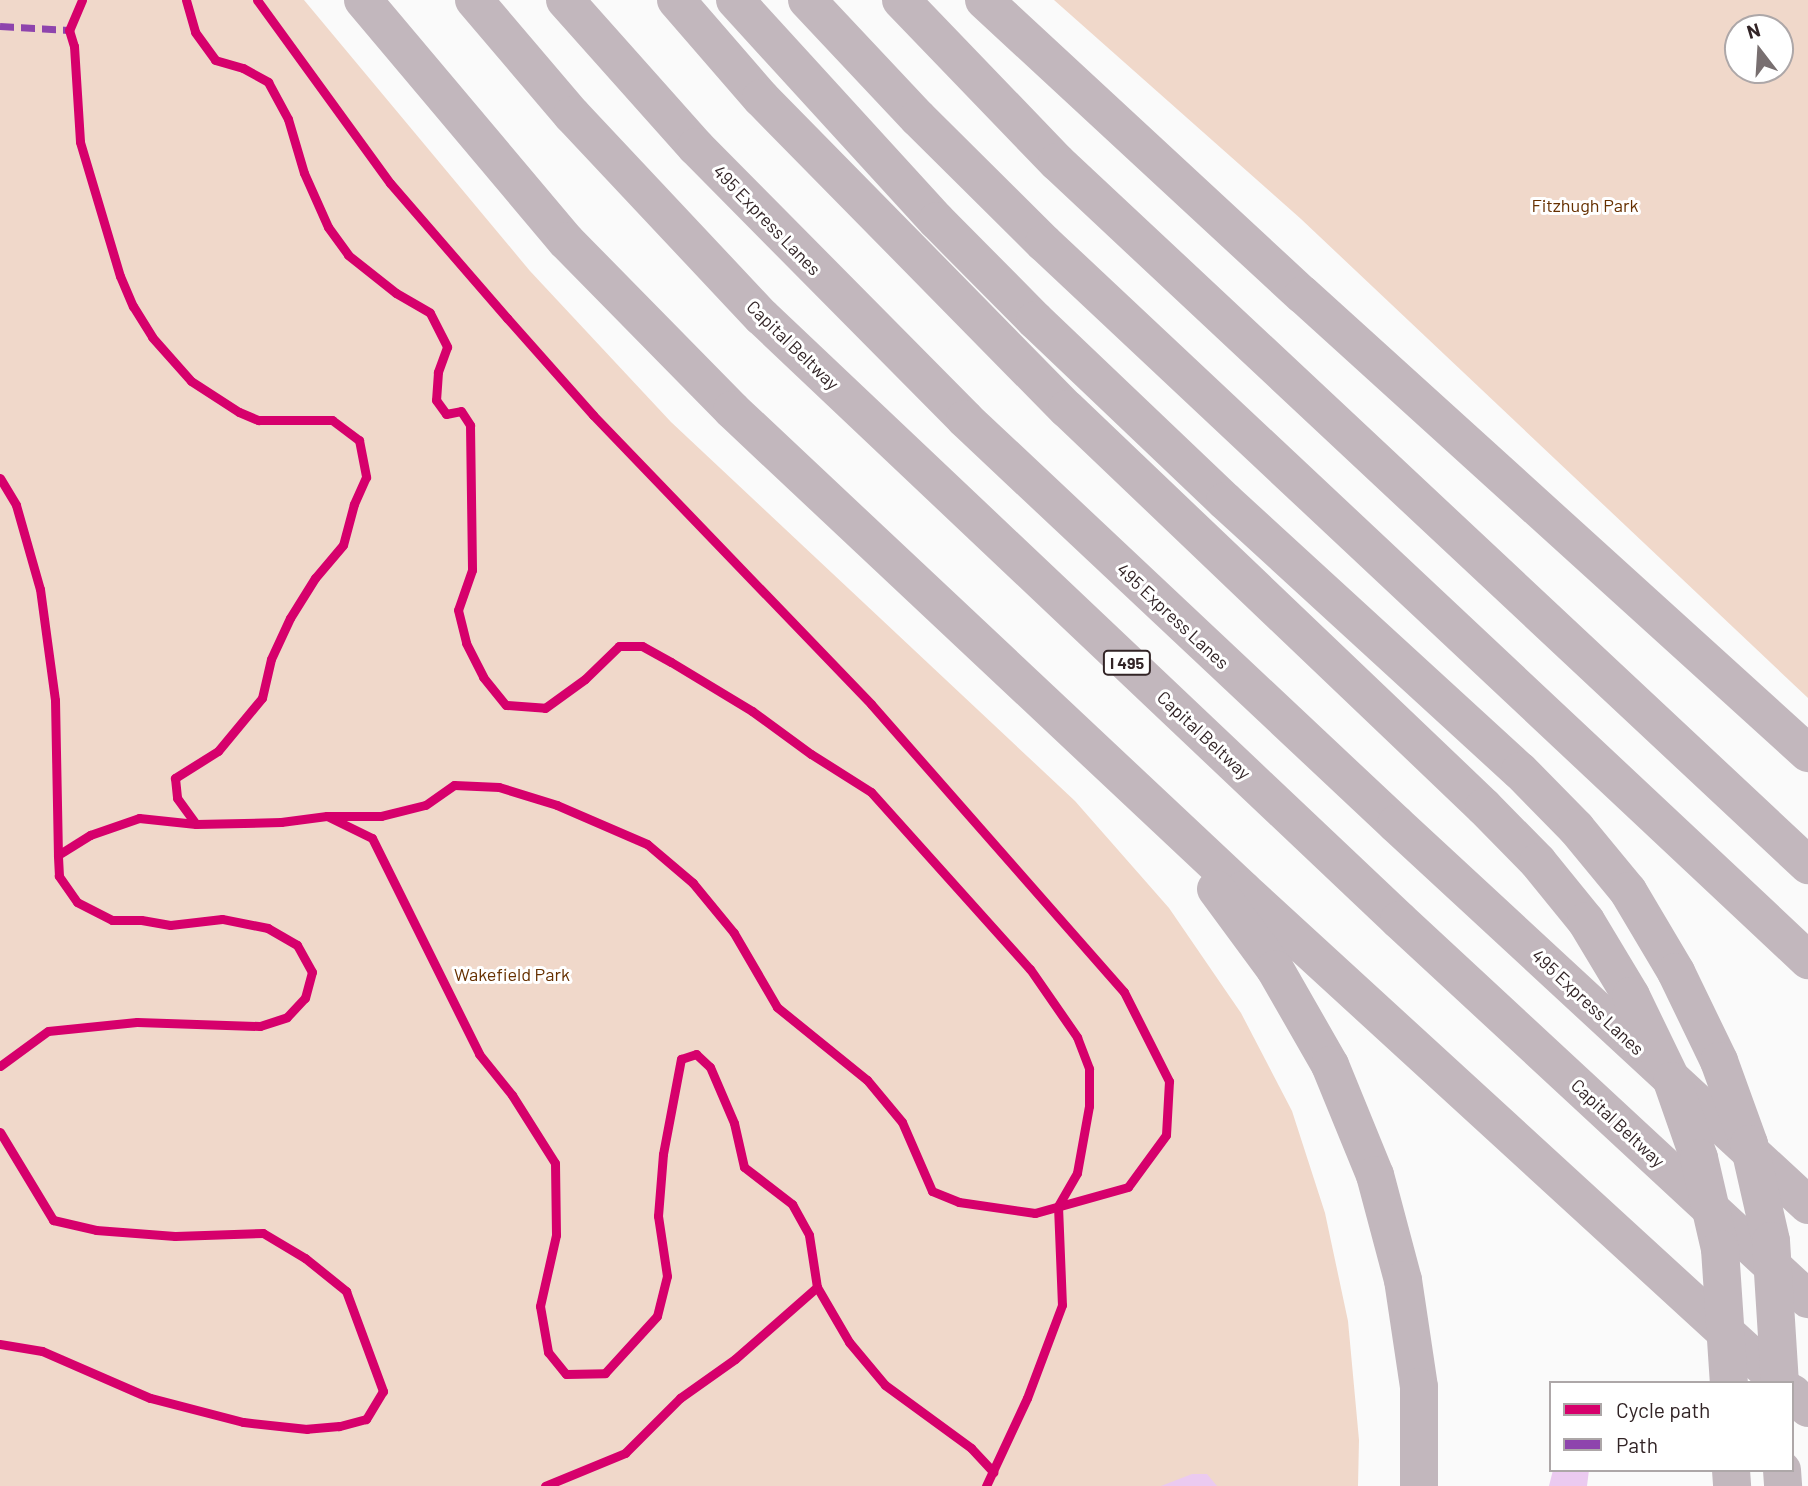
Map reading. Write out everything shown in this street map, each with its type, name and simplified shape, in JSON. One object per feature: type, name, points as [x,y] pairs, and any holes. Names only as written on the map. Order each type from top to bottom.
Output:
[{"type":"highway","points":[[363,0],[566,241],[732,410],[1058,718],[1779,1381]]},
{"type":"highway","name":"Capital Beltway","points":[[474,0],[572,115],[762,317],[1379,901],[1808,1299]]},
{"type":"highway","name":"495 Express Lanes","points":[[565,0],[696,147],[965,419],[1406,834],[1808,1205]]},
{"type":"highway","points":[[676,0],[761,98],[1067,410],[1484,807],[1538,862],[1586,921],[1631,996],[1672,1081],[1699,1158],[1720,1249],[1729,1381]]},
{"type":"highway","points":[[735,0],[937,221],[1035,320],[1225,501],[1520,771],[1576,828],[1628,891],[1676,972],[1719,1061],[1749,1144],[1771,1241],[1781,1381]]},
{"type":"highway","points":[[807,0],[918,118],[1044,243],[1808,960]]},
{"type":"highway","points":[[901,0],[1057,162],[1808,865]]},
{"type":"highway","points":[[984,0],[1303,295],[1808,753]]},
{"type":"highway","points":[[1058,718],[1204,873],[1275,969],[1329,1065],[1375,1175],[1404,1280],[1419,1387],[1419,1486]]},
{"type":"highway","points":[[1794,1395],[1808,1408]]},
{"type":"green space","name":"Wakefield Park","points":[[0,0],[304,0],[530,271],[671,422],[1075,801],[1169,908],[1241,1013],[1292,1111],[1325,1213],[1348,1321],[1359,1440],[1358,1486],[0,1486]]},
{"type":"green space","name":"Fitzhugh Park","points":[[1054,0],[1808,0],[1808,698],[1301,219]]},
{"type":"shaded area","points":[[1552,1472],[1589,1472],[1587,1486],[1549,1486]]},
{"type":"shaded area","points":[[1192,1474],[1207,1474],[1217,1486],[1161,1486]]},
{"type":"marked path","points":[[0,26],[69,30]]},
{"type":"cycle path","points":[[82,0],[69,30],[74,46],[80,142],[120,276],[133,306],[152,337],[191,381],[239,412],[258,420],[332,420],[359,440],[366,477],[354,504],[343,545],[315,578],[290,618],[271,659],[262,698],[218,751],[175,778],[177,798],[196,824]]},
{"type":"cycle path","points":[[186,0],[195,32],[215,60],[243,68],[268,82],[288,119],[304,173],[328,227],[348,255],[396,293],[430,313],[447,347],[438,372],[436,400],[446,414],[461,411],[470,425],[472,570],[458,610],[466,643],[483,677],[506,705],[545,708],[585,679],[619,646],[642,646],[671,662],[752,711],[811,754],[871,792],[1030,969],[1077,1037],[1089,1069],[1089,1106],[1077,1173],[1058,1206],[1062,1305],[1027,1398],[986,1486]]},
{"type":"cycle path","points":[[257,0],[390,183],[507,318],[593,415],[871,704],[1124,992],[1169,1081],[1166,1135],[1128,1187],[1035,1213],[959,1202],[932,1191],[902,1122],[867,1080],[777,1007],[734,933],[693,883],[647,844],[557,805],[499,787],[454,785],[425,805],[381,816],[327,816]]},
{"type":"cycle path","points":[[0,478],[16,505],[40,589],[55,700],[58,855]]},
{"type":"cycle path","points":[[0,1066],[48,1031],[137,1022],[260,1026],[287,1017],[305,998],[312,972],[297,945],[268,928],[222,919],[170,925],[141,920],[112,920],[77,902],[59,876],[58,855],[90,835],[139,818],[196,824],[281,822],[327,816],[372,838],[479,1054],[512,1095],[555,1163],[556,1235],[540,1306],[548,1352],[566,1374],[605,1373],[657,1316],[667,1276],[658,1216],[663,1154],[681,1059],[696,1054],[710,1067],[734,1123],[744,1167],[792,1204],[809,1235],[817,1287],[849,1342],[885,1385],[971,1448],[993,1472]]},
{"type":"cycle path","points":[[0,1132],[53,1220],[96,1230],[175,1236],[263,1233],[305,1258],[346,1291],[383,1391],[366,1419],[339,1426],[307,1429],[243,1422],[150,1398],[42,1351],[0,1344]]},
{"type":"cycle path","points":[[545,1486],[625,1453],[680,1398],[735,1359],[817,1287]]}]
